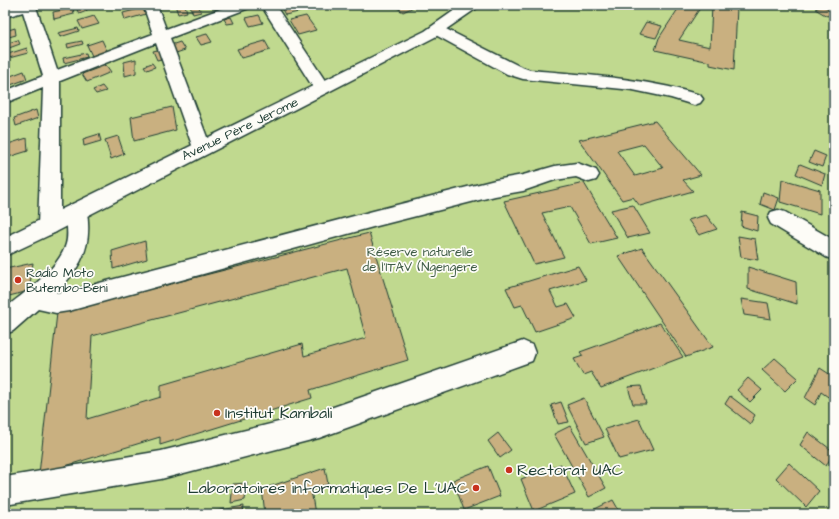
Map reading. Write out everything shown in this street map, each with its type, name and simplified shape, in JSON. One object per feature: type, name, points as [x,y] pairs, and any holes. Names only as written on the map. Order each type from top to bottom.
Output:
[{"type":"street","points":[[5,12],[29,5],[52,79],[49,226]]},
{"type":"street","points":[[150,5],[202,148]]},
{"type":"street","points":[[5,97],[104,57],[244,5]]},
{"type":"street","points":[[268,5],[322,88]]},
{"type":"street","name":"Avenue Père Jerome","points":[[5,247],[436,30],[472,5]]},
{"type":"street","points":[[436,30],[513,70],[529,76],[641,85],[672,91],[694,99]]},
{"type":"street","points":[[33,298],[56,303],[69,301],[373,219],[495,188],[524,183],[555,173],[577,170],[589,175]]},
{"type":"street","points":[[5,323],[70,262],[77,244],[77,211]]},
{"type":"street","points":[[778,218],[834,251]]},
{"type":"street","points":[[5,491],[161,465],[319,425],[523,353]]},
{"type":"green space","name":"Réserve naturelle de l'ITAV (Ngengere","points":[[5,5],[834,5],[834,514],[5,514]]},
{"type":"building","points":[[75,5],[84,5],[87,11],[79,14]]},
{"type":"building","points":[[175,5],[185,5],[187,12],[178,14]]},
{"type":"building","points":[[198,5],[201,12],[193,14],[190,6]]},
{"type":"building","points":[[280,5],[300,5],[303,11],[285,15]]},
{"type":"building","points":[[393,5],[418,5],[403,12]]},
{"type":"building","points":[[665,5],[702,5],[679,40],[710,47],[712,6],[704,5],[726,5],[737,7],[734,70],[710,65],[710,62],[655,50],[659,38],[678,9]]},
{"type":"building","points":[[823,6],[834,13],[827,16],[815,9]]},
{"type":"building","points":[[73,8],[74,14],[54,19],[53,12]]},
{"type":"building","points":[[143,8],[146,14],[125,20],[123,13]]},
{"type":"building","points":[[259,15],[263,23],[250,26],[246,18]]},
{"type":"building","points":[[94,16],[99,24],[82,29],[78,21]]},
{"type":"building","points":[[306,16],[316,30],[298,35],[289,20]]},
{"type":"building","points":[[231,17],[234,23],[227,24],[224,19]]},
{"type":"building","points":[[646,22],[662,26],[656,38],[639,34]]},
{"type":"building","points":[[15,28],[16,35],[5,38],[5,31]]},
{"type":"building","points":[[78,28],[79,31],[60,37],[58,33]]},
{"type":"building","points":[[207,34],[212,42],[201,45],[196,37]]},
{"type":"building","points":[[18,40],[20,44],[9,48],[8,43]]},
{"type":"building","points":[[102,40],[107,51],[92,56],[87,45]]},
{"type":"building","points":[[82,41],[83,44],[68,48],[67,44]]},
{"type":"building","points":[[265,41],[270,50],[242,58],[237,49]]},
{"type":"building","points":[[180,42],[185,50],[176,53],[171,45]]},
{"type":"building","points":[[27,48],[28,53],[9,58],[8,54]]},
{"type":"building","points":[[162,49],[165,58],[157,60],[153,51]]},
{"type":"building","points":[[86,53],[87,57],[64,63],[63,58]]},
{"type":"building","points":[[136,59],[136,73],[125,76],[124,62]]},
{"type":"building","points":[[152,63],[155,67],[147,70],[144,66]]},
{"type":"building","points":[[106,65],[111,72],[87,82],[82,74]]},
{"type":"building","points":[[24,71],[27,79],[5,87],[5,78]]},
{"type":"building","points":[[102,86],[106,91],[96,94],[93,90]]},
{"type":"building","points":[[172,107],[176,130],[134,141],[131,117]]},
{"type":"building","points":[[6,110],[9,124],[5,125],[5,111]]},
{"type":"building","points":[[36,110],[38,118],[16,126],[14,118]]},
{"type":"building","points":[[655,121],[701,175],[683,180],[693,191],[640,206],[633,197],[622,200],[579,140]],"holes":[[[644,144],[663,168],[635,176],[617,151]]]},
{"type":"building","points":[[99,134],[101,141],[84,146],[83,139]]},
{"type":"building","points":[[118,136],[124,154],[111,159],[105,140]]},
{"type":"building","points":[[27,138],[28,151],[5,158],[5,145]]},
{"type":"building","points":[[814,151],[826,156],[822,167],[809,162]]},
{"type":"building","points":[[800,164],[825,174],[822,185],[796,174]]},
{"type":"building","points":[[782,179],[820,190],[820,214],[780,202]]},
{"type":"building","points":[[584,183],[617,238],[591,244],[570,207],[542,213],[564,257],[534,264],[504,201]]},
{"type":"building","points":[[763,192],[779,198],[775,210],[760,204]]},
{"type":"building","points":[[633,205],[650,233],[628,238],[611,210]]},
{"type":"building","points":[[742,212],[758,216],[757,231],[741,226]]},
{"type":"building","points":[[706,215],[717,229],[699,235],[688,220]]},
{"type":"building","points":[[369,233],[408,360],[310,390],[312,398],[160,445],[160,437],[39,474],[57,313]],"holes":[[[347,268],[366,338],[304,356],[302,344],[161,385],[161,397],[87,419],[92,336]]]},
{"type":"building","points":[[738,236],[755,239],[758,260],[741,257]]},
{"type":"building","points":[[145,241],[147,259],[113,269],[112,251]]},
{"type":"building","points":[[642,248],[713,347],[686,357],[618,256]]},
{"type":"building","name":"Radio Moto Butembo-Beni","points":[[33,263],[29,291],[5,297],[5,269]]},
{"type":"building","points":[[578,266],[586,280],[550,291],[558,307],[568,304],[576,318],[535,332],[522,305],[515,307],[506,288]]},
{"type":"building","points":[[748,267],[796,282],[797,304],[748,289]]},
{"type":"building","points":[[741,299],[768,303],[771,319],[744,315]]},
{"type":"building","points":[[660,323],[683,357],[601,388],[591,372],[583,375],[574,359],[583,356],[580,352]]},
{"type":"building","points":[[775,358],[798,378],[785,391],[762,370]]},
{"type":"building","points":[[820,368],[834,377],[834,401],[821,392],[815,405],[805,398]]},
{"type":"building","points":[[748,378],[762,390],[750,402],[737,390]]},
{"type":"building","points":[[641,386],[646,404],[633,404],[628,387]]},
{"type":"building","points":[[730,396],[755,415],[750,424],[725,404]]},
{"type":"building","points":[[584,398],[604,437],[586,443],[567,405]]},
{"type":"building","points":[[561,402],[569,422],[558,424],[551,405]]},
{"type":"building","points":[[639,419],[653,450],[619,459],[605,429]]},
{"type":"building","points":[[570,426],[606,488],[589,497],[554,434]]},
{"type":"building","points":[[808,432],[834,452],[826,466],[800,445]]},
{"type":"building","points":[[498,433],[511,450],[500,458],[488,441]]},
{"type":"building","points":[[789,463],[819,491],[806,507],[776,478]]},
{"type":"building","points":[[561,464],[575,494],[534,511],[521,479]]},
{"type":"building","name":"Laboratoires informatiques De L'UAC","points":[[488,466],[500,496],[464,510],[453,480]]},
{"type":"building","points":[[325,468],[328,484],[311,490],[315,514],[265,514],[262,489]]},
{"type":"building","points":[[247,483],[245,500],[231,503],[233,484]]},
{"type":"building","points":[[613,500],[621,514],[585,514]]},
{"type":"building","points":[[244,506],[243,514],[205,514],[209,512]]},
{"type":"place","name":"Radio Moto Butembo-Beni","points":[[18,280]]},
{"type":"place","name":"Institut Kambali","points":[[217,413]]},
{"type":"place","name":"Rectorat UAC","points":[[509,470]]},
{"type":"place","name":"Laboratoires informatiques De L'UAC","points":[[476,488]]}]
